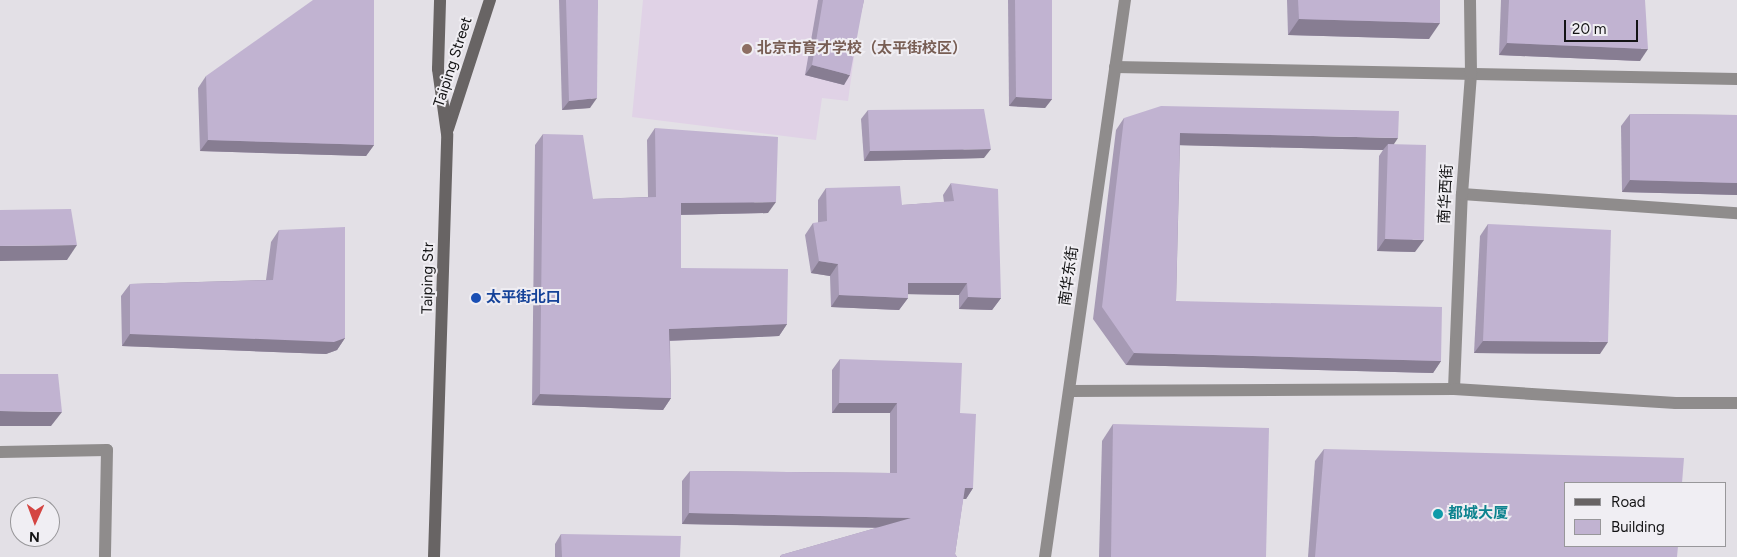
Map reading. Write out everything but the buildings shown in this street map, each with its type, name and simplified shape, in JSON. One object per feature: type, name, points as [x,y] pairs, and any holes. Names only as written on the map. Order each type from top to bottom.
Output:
[{"type":"main road","name":"Taiping Str","points":[[434,557],[447,134],[438,69],[440,0]]},
{"type":"main road","name":"Taiping Street","points":[[447,134],[490,0]]},
{"type":"street","name":"南华东街","points":[[1045,557],[1125,0]]},
{"type":"street","name":"南华西街","points":[[1454,389],[1462,194],[1471,73],[1470,0]]},
{"type":"street","points":[[1115,67],[1737,79]]},
{"type":"street","points":[[1462,194],[1737,213]]},
{"type":"street","points":[[1070,391],[1454,389],[1676,403],[1737,403]]},
{"type":"street","points":[[0,452],[107,450],[105,557]]},
{"type":"shaded area","name":"北京市育才学校（太平街校区）","points":[[643,0],[862,0],[848,101],[822,98],[816,140],[632,117]]},
{"type":"place","name":"北京市育才学校（太平街校区）","points":[[747,49]]},
{"type":"place","name":"太平街北口","points":[[476,298]]},
{"type":"place","name":"都城大厦","points":[[1438,514]]}]
